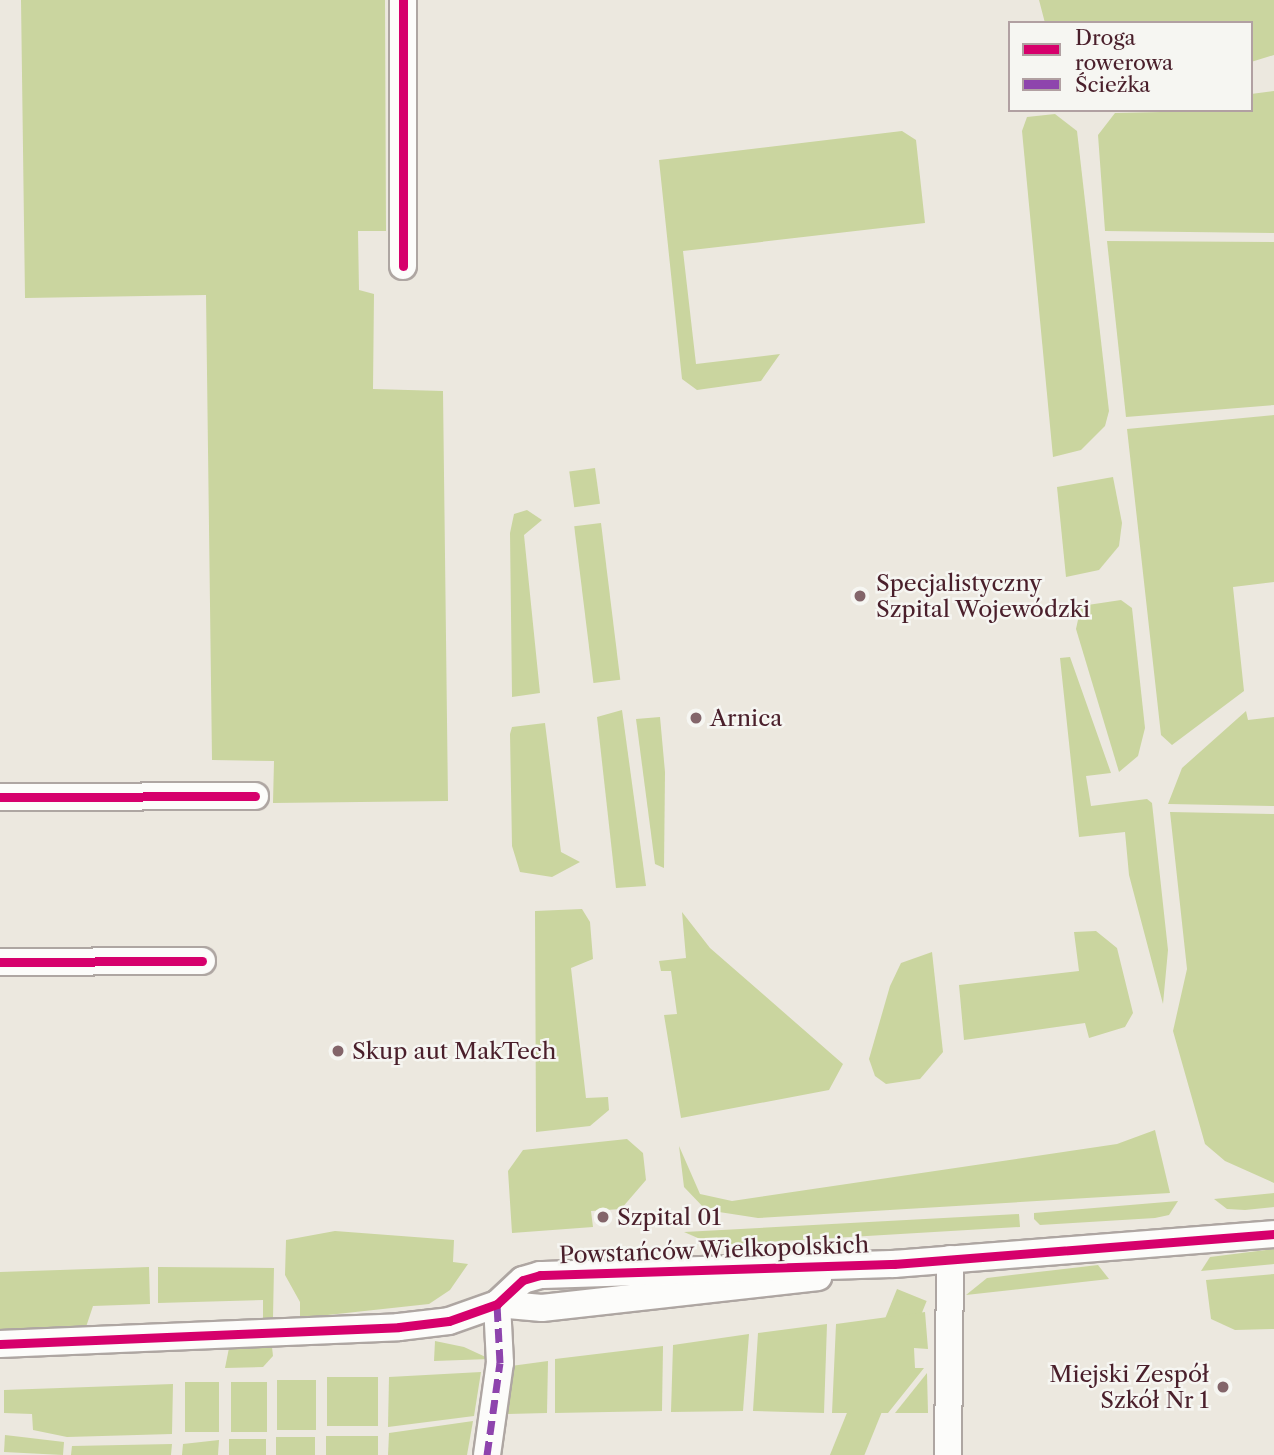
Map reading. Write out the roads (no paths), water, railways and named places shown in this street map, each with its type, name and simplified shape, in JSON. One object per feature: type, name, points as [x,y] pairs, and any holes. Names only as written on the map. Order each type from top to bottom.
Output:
[{"type":"street","points":[[403,0],[403,266]]},
{"type":"street","points":[[0,797],[255,796]]},
{"type":"street","points":[[0,962],[202,961]]},
{"type":"street","name":"Powstańców Wielkopolskich","points":[[0,1344],[399,1327],[449,1321],[497,1304],[542,1308],[747,1289],[894,1264],[1274,1234]]},
{"type":"street","points":[[948,1455],[950,1259]]},
{"type":"street","points":[[487,1455],[500,1363],[497,1304]]},
{"type":"place","name":"Specjalistyczny Szpital Wojewódzki","points":[[860,596]]},
{"type":"place","name":"Arnica","points":[[696,718]]},
{"type":"place","name":"Skup aut MakTech","points":[[338,1051]]},
{"type":"place","name":"Szpital 01","points":[[603,1217]]},
{"type":"place","name":"Miejski Zespół Szkół Nr 1","points":[[1223,1387]]}]
